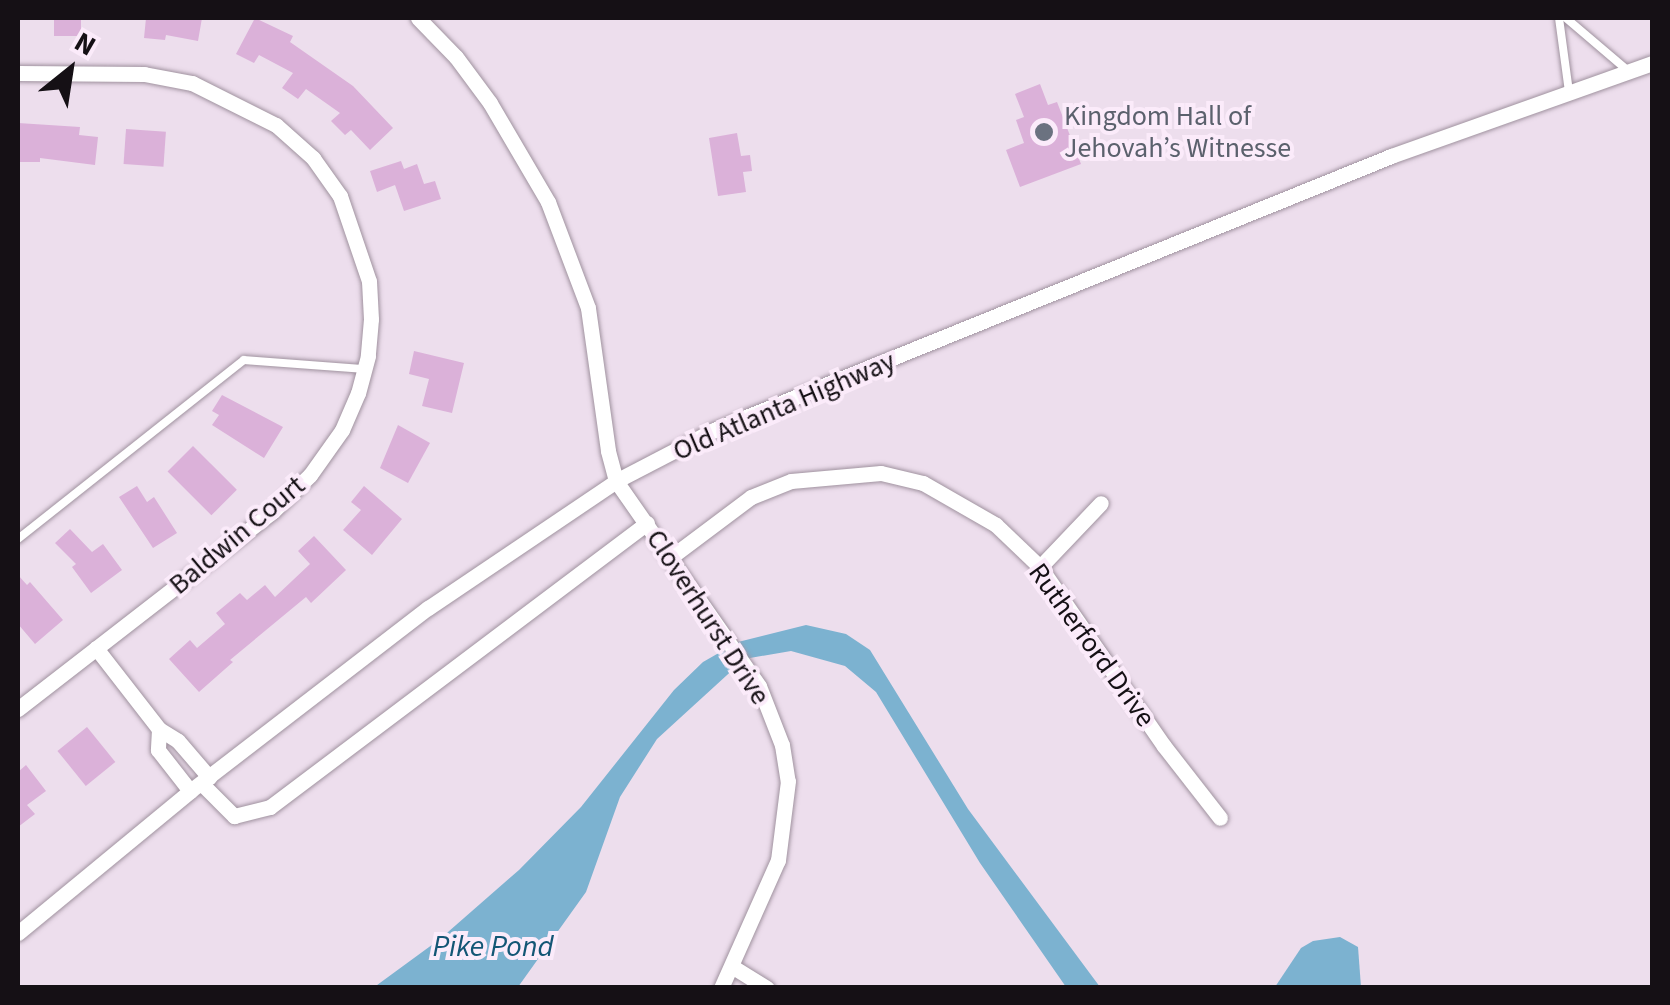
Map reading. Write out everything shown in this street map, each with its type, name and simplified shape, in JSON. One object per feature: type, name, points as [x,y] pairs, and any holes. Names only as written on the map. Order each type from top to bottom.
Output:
[{"type":"street","points":[[418,18],[456,57],[490,103],[548,202],[588,308],[608,451],[616,481]]},
{"type":"street","name":"Old Atlanta Highway","points":[[18,933],[200,784],[428,608],[616,481],[714,430],[1390,156],[1652,64]]},
{"type":"street","name":"Baldwin Court","points":[[18,74],[144,74],[192,83],[237,101],[276,125],[313,158],[340,196],[370,281],[372,318],[366,369],[342,430],[310,475],[274,512],[18,709]]},
{"type":"street","name":"Rutherford Drive","points":[[671,557],[751,497],[791,481],[881,473],[924,483],[965,503],[996,525],[1040,567],[1164,746],[1220,818]]},
{"type":"street","name":"Cloverhurst Drive","points":[[616,481],[759,686],[782,744],[788,782],[782,842],[721,988]]},
{"type":"street","points":[[1040,567],[1101,503]]},
{"type":"street","points":[[96,648],[159,730],[158,750],[234,816],[270,807],[647,523]]},
{"type":"street","points":[[733,967],[767,988]]},
{"type":"lane","points":[[1562,18],[1627,71]]},
{"type":"lane","points":[[1562,18],[1569,92]]},
{"type":"lane","points":[[18,540],[244,360],[366,369]]},
{"type":"water","name":"Pike Pond","points":[[806,625],[846,634],[870,650],[968,809],[1100,987],[1066,987],[980,863],[876,692],[845,666],[791,651],[750,658],[738,665],[657,739],[620,797],[586,892],[518,987],[373,988],[440,939],[519,870],[581,807],[674,690],[703,662],[738,642]]},
{"type":"water","points":[[1340,937],[1358,947],[1361,987],[1275,987],[1301,948],[1313,941]]},
{"type":"building","points":[[54,18],[81,18],[81,36],[54,36]]},
{"type":"building","points":[[146,18],[202,18],[198,41],[166,35],[165,40],[144,38]]},
{"type":"building","points":[[255,18],[293,36],[290,42],[353,86],[393,128],[370,150],[351,130],[345,135],[331,121],[340,113],[306,89],[298,99],[282,88],[293,73],[259,55],[254,63],[236,54]]},
{"type":"building","name":"Kingdom Hall of Jehovah’s Witnesse","points":[[1040,84],[1048,105],[1057,102],[1081,164],[1020,187],[1006,150],[1024,143],[1016,120],[1024,117],[1015,94]]},
{"type":"building","points":[[18,123],[80,127],[79,135],[98,137],[95,165],[40,158],[40,162],[18,162]]},
{"type":"building","points":[[126,129],[166,132],[163,167],[124,164]]},
{"type":"building","points":[[737,133],[741,156],[750,155],[752,171],[743,172],[746,192],[718,196],[709,138]]},
{"type":"building","points":[[401,161],[404,169],[417,164],[424,184],[435,181],[441,199],[404,211],[395,185],[377,192],[370,171]]},
{"type":"building","points":[[414,351],[464,363],[452,413],[422,406],[429,379],[409,374]]},
{"type":"building","points":[[222,395],[283,427],[264,458],[212,425],[219,415],[212,411]]},
{"type":"building","points":[[398,425],[430,443],[408,483],[380,468]]},
{"type":"building","points":[[193,446],[237,490],[211,515],[168,471]]},
{"type":"building","points":[[137,486],[147,502],[154,497],[177,533],[153,548],[119,497]]},
{"type":"building","points":[[364,486],[402,519],[372,555],[343,530],[361,510],[351,502]]},
{"type":"building","points":[[70,529],[92,552],[103,544],[122,570],[91,593],[72,567],[76,564],[55,543]]},
{"type":"building","points":[[314,536],[346,570],[311,603],[306,597],[230,660],[233,662],[199,692],[169,659],[190,640],[197,648],[225,624],[216,613],[240,593],[247,600],[265,585],[275,597],[310,564],[298,551]]},
{"type":"building","points":[[18,575],[27,585],[30,582],[63,620],[35,644],[18,624]]},
{"type":"building","points":[[87,727],[115,762],[86,786],[57,751]]},
{"type":"building","points":[[26,765],[46,791],[27,805],[35,814],[18,827],[18,772]]},
{"type":"place","name":"Kingdom Hall of Jehovah’s Witnesse","points":[[1044,132]]}]
